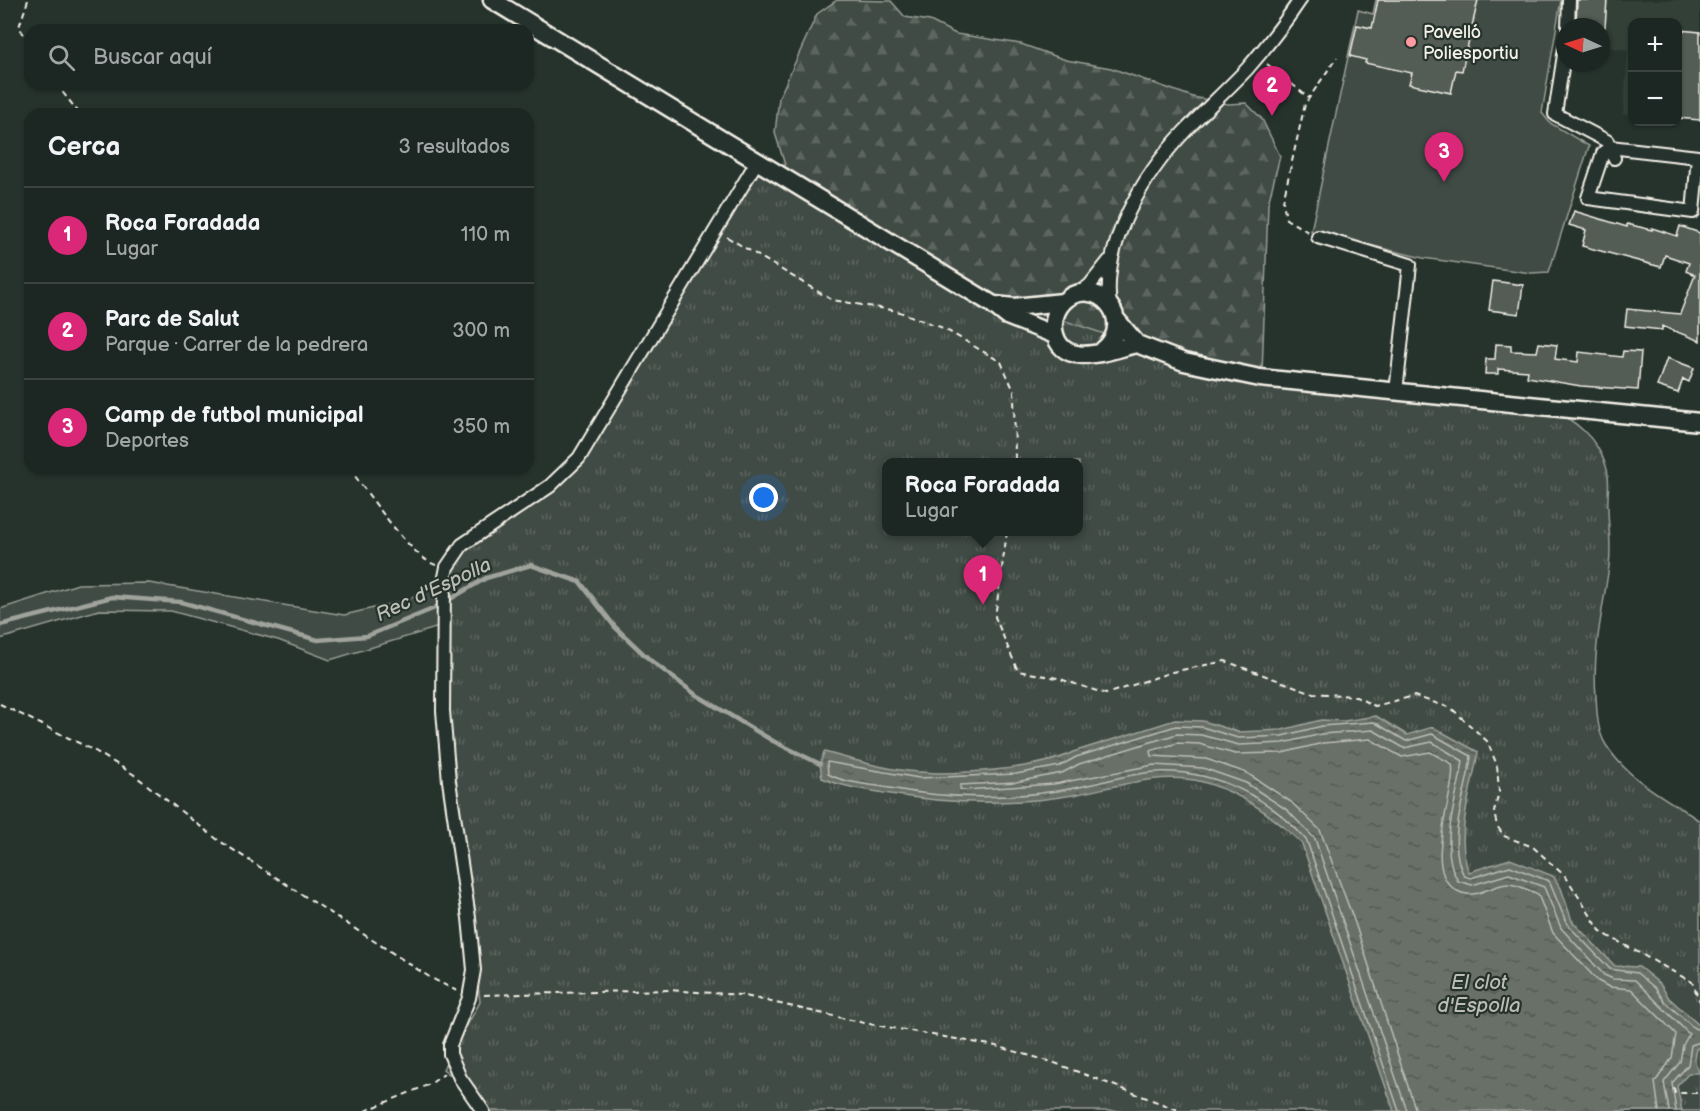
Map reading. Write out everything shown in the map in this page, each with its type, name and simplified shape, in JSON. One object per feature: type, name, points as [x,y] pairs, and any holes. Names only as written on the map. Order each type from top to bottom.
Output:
[{"type":"main road","points":[[492,0],[531,24]]},
{"type":"main road","points":[[534,26],[756,163],[992,304],[1007,316],[1055,335]]},
{"type":"main road","points":[[992,304],[1014,307],[1063,302],[1079,294],[1096,295],[1137,344]]},
{"type":"main road","points":[[1063,302],[1054,317],[1055,335],[1065,349],[1076,355],[1087,356],[1103,350],[1137,344],[1184,362],[1260,378],[1700,422]]},
{"type":"main road","points":[[1103,350],[1114,336],[1113,313]]},
{"type":"street","points":[[1113,313],[1107,284],[1110,260],[1129,213],[1162,160],[1184,132],[1257,56],[1300,0]]},
{"type":"street","points":[[1568,18],[1569,0]]},
{"type":"street","points":[[1561,72],[1555,114],[1607,141],[1612,152]]},
{"type":"street","points":[[1612,152],[1698,157],[1693,212],[1588,198],[1603,153],[1612,152]]},
{"type":"street","points":[[483,1111],[454,1067],[450,1046],[470,993],[474,970],[449,781],[443,711],[442,612],[447,567],[462,545],[550,486],[579,458],[756,163]]},
{"type":"street","points":[[1318,237],[1410,265],[1396,392]]},
{"type":"street","points":[[1079,294],[1090,285],[1110,260]]},
{"type":"path","points":[[24,35],[19,27],[28,0]]},
{"type":"path","points":[[1257,56],[1309,98]]},
{"type":"path","points":[[1318,237],[1286,219],[1283,201],[1291,159],[1309,98],[1337,57]]},
{"type":"path","points":[[61,90],[75,108]]},
{"type":"path","points":[[715,229],[832,300],[897,311],[943,328],[1001,362],[1014,391],[1015,458]]},
{"type":"path","points":[[354,474],[411,548],[428,563],[447,567]]},
{"type":"path","points":[[1006,536],[995,617],[1018,671],[1058,678],[1107,694],[1172,672],[1225,661],[1313,693],[1354,696],[1376,706],[1414,696],[1451,708],[1486,741],[1497,765],[1499,792],[1494,812],[1497,826],[1503,836],[1533,847],[1566,877],[1601,932],[1692,982],[1700,1002]]},
{"type":"path","points":[[0,704],[117,764],[218,840],[453,991],[490,995],[678,990],[741,995],[864,1023],[996,1046],[1052,1062],[1181,1111]]},
{"type":"path","points":[[365,1111],[430,1083],[454,1067]]},
{"type":"path","points":[[1674,1088],[1677,1101]]},
{"type":"path","points":[[1677,1093],[1700,1093]]},
{"type":"shaded area","points":[[1570,0],[1700,0],[1700,120],[1682,118],[1682,18],[1628,18],[1628,50],[1610,48],[1610,18],[1569,18]]},
{"type":"shaded area","points":[[1628,50],[1628,115],[1623,114]]},
{"type":"green space","points":[[837,0],[891,1],[905,17],[930,21],[956,34],[1021,44],[1066,60],[1111,68],[1193,97],[1228,104],[1246,103],[1262,119],[1280,156],[1268,204],[1262,374],[1083,529],[1083,458],[1074,458],[755,185],[785,165],[775,133],[779,98],[817,14]]},
{"type":"green space","points":[[1376,0],[1561,0],[1558,18],[1556,18],[1542,113],[1550,123],[1589,146],[1549,272],[1531,273],[1423,258],[1311,231],[1358,10],[1373,14]]},
{"type":"green space","points":[[757,160],[967,288],[1170,356],[1548,407],[1575,424],[1591,438],[1602,456],[1608,476],[1610,558],[1595,663],[1598,721],[1601,734],[1615,758],[1637,779],[1700,821],[1700,1111],[492,1111],[443,1069],[480,1002],[444,711],[450,555],[571,467]]},
{"type":"green space","points":[[451,572],[449,624],[330,660],[278,640],[171,611],[99,610],[0,639],[0,609],[78,584],[149,583],[344,615],[408,600]]},
{"type":"water","name":"El clot d'Espolla","points":[[1376,716],[1407,735],[1433,727],[1478,752],[1464,828],[1463,844],[1469,872],[1510,859],[1553,876],[1561,888],[1572,921],[1615,966],[1639,967],[1660,984],[1669,998],[1700,1026],[1700,1047],[1696,1049],[1694,1059],[1699,1073],[1689,1073],[1677,1086],[1682,1111],[1394,1111],[1302,844],[1257,807],[1231,792],[1203,782],[1171,778],[1122,784],[1049,799],[1002,802],[931,800],[837,784],[822,778],[820,764],[824,752],[907,771],[935,773],[999,770],[1059,758],[1175,720],[1203,721],[1238,732],[1282,730],[1321,720],[1344,721]]},
{"type":"building","name":"Pavelló Poliesportiu","points":[[1378,0],[1478,0],[1462,71],[1456,70],[1451,93],[1409,84],[1412,73],[1365,63],[1366,60],[1350,56],[1357,25],[1372,28]]},
{"type":"building","points":[[1577,0],[1607,0],[1606,18],[1576,18]]},
{"type":"building","points":[[1682,30],[1700,32],[1700,120],[1682,118]]},
{"type":"building","points":[[1574,211],[1627,227],[1627,224],[1652,230],[1652,228],[1677,236],[1680,226],[1700,233],[1700,341],[1662,326],[1662,330],[1625,326],[1627,309],[1680,314],[1695,275],[1686,271],[1689,263],[1665,255],[1661,267],[1582,246],[1586,230],[1569,225]]},
{"type":"building","points":[[1493,281],[1523,285],[1519,314],[1489,310]]},
{"type":"building","points":[[1539,343],[1557,345],[1555,359],[1578,362],[1579,352],[1622,357],[1623,351],[1641,352],[1638,390],[1581,386],[1527,377],[1528,371],[1498,369],[1498,374],[1485,374],[1486,359],[1495,359],[1496,344],[1511,345],[1511,351],[1537,352]]},
{"type":"building","points":[[1667,358],[1694,368],[1689,382],[1683,379],[1678,393],[1657,386]]},
{"type":"waterway","name":"Rec d'Espolla","points":[[0,625],[112,597],[181,602],[318,640],[367,636],[435,608],[486,578],[531,565],[580,582],[615,627],[650,660],[695,694],[773,741],[820,764]]},
{"type":"place","name":"Pavelló Poliesportiu","points":[[1411,42]]},
{"type":"place","name":"Parc de Salut","points":[[1272,116]]},
{"type":"place","name":"Camp de futbol municipal","points":[[1444,182]]},
{"type":"place","name":"Roca Foradada","points":[[983,605]]}]
